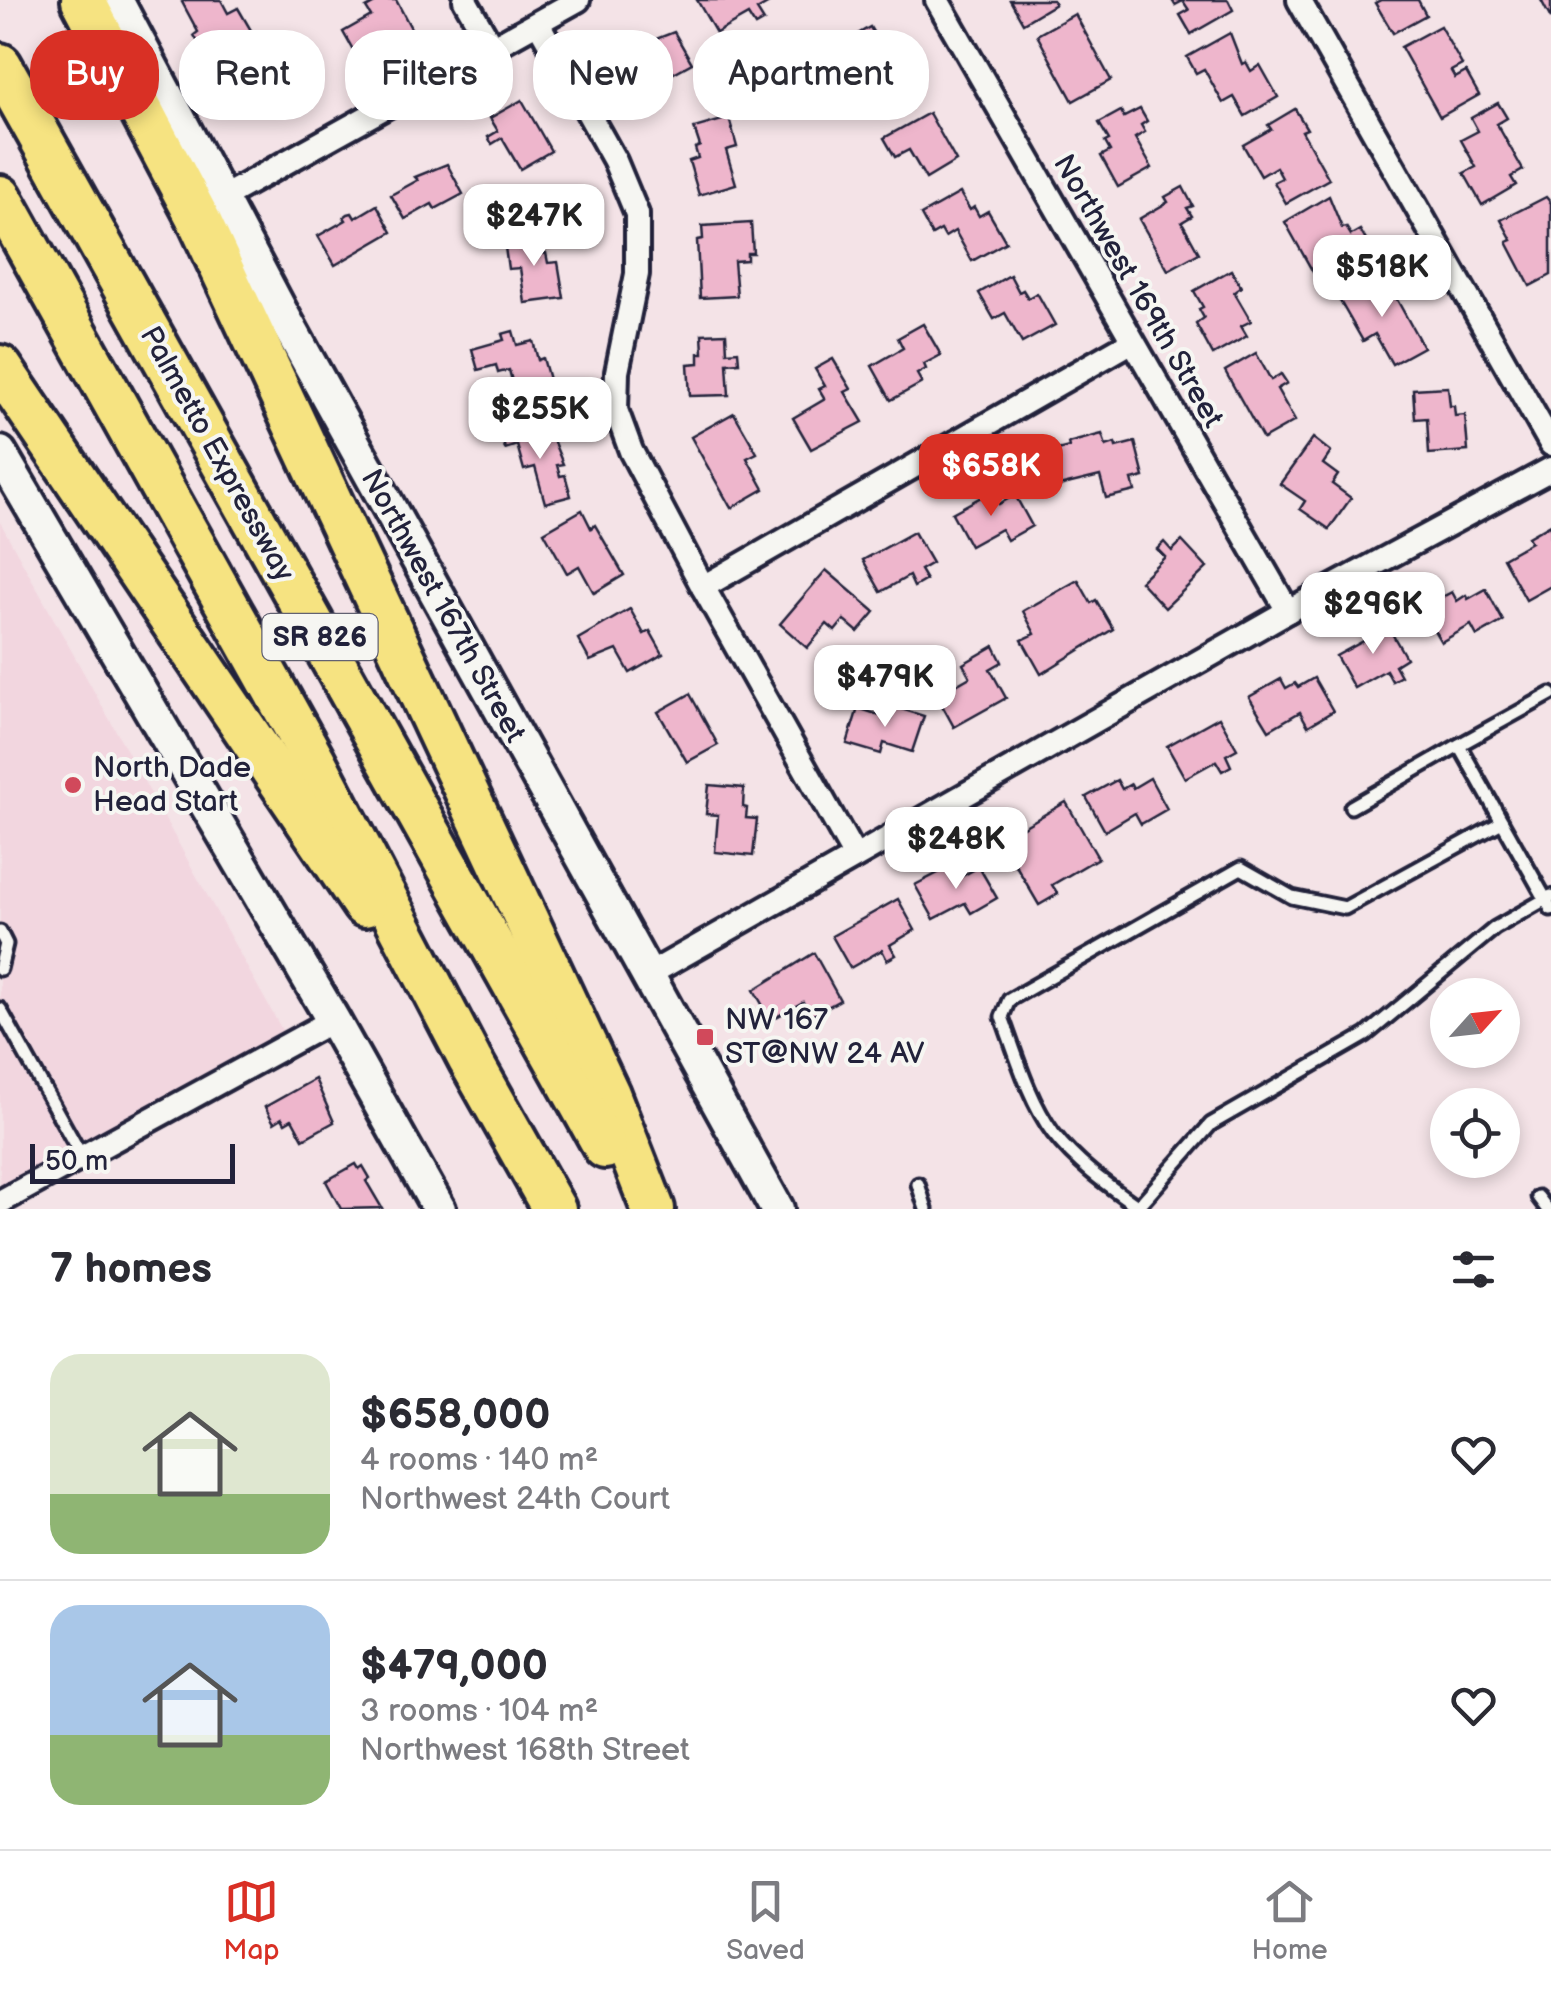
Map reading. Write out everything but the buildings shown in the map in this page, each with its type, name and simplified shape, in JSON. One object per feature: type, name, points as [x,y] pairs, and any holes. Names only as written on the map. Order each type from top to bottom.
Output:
[{"type":"highway","points":[[83,0],[199,220],[608,1094],[653,1209]]},
{"type":"highway","name":"Palmetto Expressway","points":[[0,65],[640,1209]]},
{"type":"highway","name":"SR 826","points":[[0,197],[314,761],[470,1060],[554,1209]]},
{"type":"highway","points":[[0,367],[470,1060]]},
{"type":"street","name":"Northwest 167th Street","points":[[116,0],[220,199],[777,1209]]},
{"type":"street","points":[[465,0],[482,30]]},
{"type":"street","points":[[513,37],[578,0]]},
{"type":"street","name":"Northwest 169th Street","points":[[937,0],[1288,611]]},
{"type":"street","points":[[1299,0],[1551,444]]},
{"type":"street","points":[[538,23],[615,161],[637,214],[637,274],[617,372],[616,410],[632,451],[703,586],[855,857]]},
{"type":"street","points":[[220,199],[363,120]]},
{"type":"street","points":[[703,586],[1131,342]]},
{"type":"street","points":[[0,454],[334,1020],[439,1209]]},
{"type":"street","points":[[648,975],[1288,611],[1551,469]]},
{"type":"street","points":[[2,1194],[82,1157],[334,1020]]},
{"type":"lane","points":[[1350,806],[1551,694]]},
{"type":"lane","points":[[1459,745],[1549,901],[1495,928],[1366,1035],[1212,1124],[1136,1208],[1098,1180],[1052,1132],[1002,1017],[1010,1000],[1241,868],[1292,897],[1345,908],[1502,822]]},
{"type":"lane","points":[[0,932],[6,944],[0,970]]},
{"type":"lane","points":[[0,1010],[82,1157]]},
{"type":"lane","points":[[918,1184],[926,1209]]},
{"type":"lane","points":[[1538,1197],[1547,1209]]},
{"type":"shaded area","name":"North Dade Head Start","points":[[0,522],[292,1048],[13,1209],[0,1209]]},
{"type":"place","name":"North Dade Head Start","points":[[73,785]]},
{"type":"place","name":"NW 167 ST@NW 24 AV","points":[[705,1037]]}]
